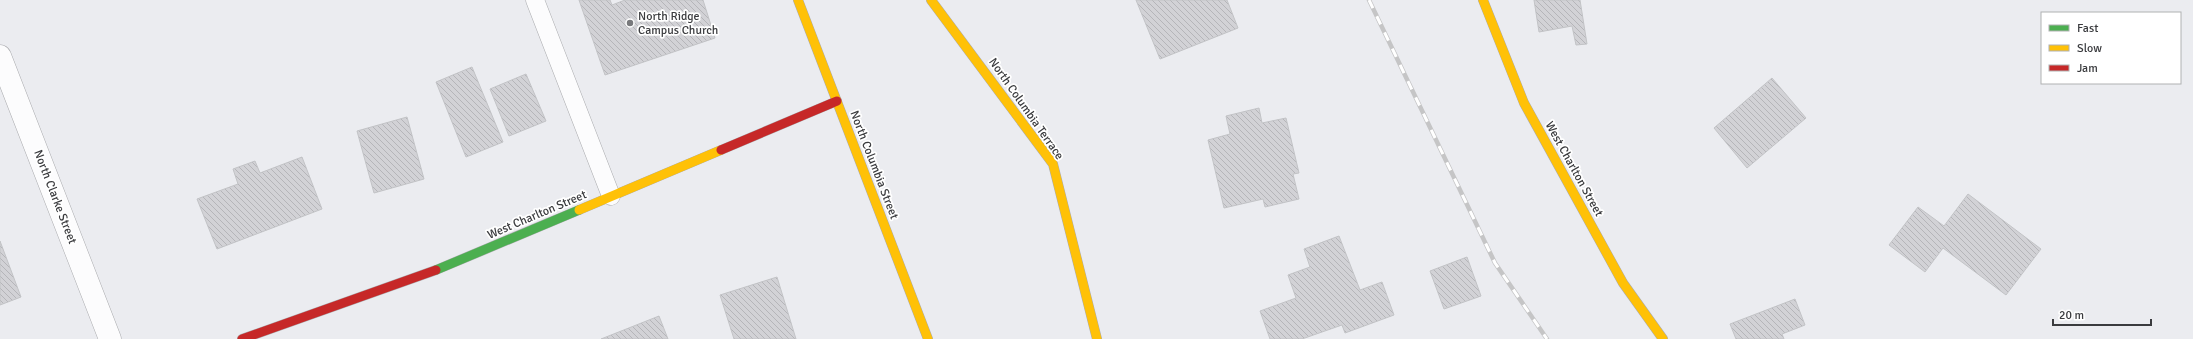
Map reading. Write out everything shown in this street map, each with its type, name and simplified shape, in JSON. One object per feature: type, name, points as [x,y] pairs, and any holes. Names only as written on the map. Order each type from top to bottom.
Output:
[{"type":"street","name":"North Columbia Street","points":[[798,0],[928,339]]},
{"type":"street","name":"North Columbia Terrace","points":[[931,0],[1053,164],[1097,339]]},
{"type":"street","name":"West Charlton Street","points":[[1483,0],[1524,103],[1623,283],[1663,339]]},
{"type":"street","name":"North Clarke Street","points":[[0,56],[110,339]]},
{"type":"street","name":"West Charlton Street","points":[[242,339],[448,266],[837,101]]},
{"type":"lane","points":[[535,0],[611,196]]},
{"type":"building","points":[[579,0],[610,0],[612,5],[625,0],[703,0],[715,38],[605,75]]},
{"type":"building","points":[[1136,0],[1227,0],[1238,28],[1160,59]]},
{"type":"building","points":[[1534,0],[1580,0],[1587,44],[1576,45],[1572,26],[1539,32]]},
{"type":"building","points":[[472,67],[503,142],[466,157],[436,82]]},
{"type":"building","points":[[526,74],[546,121],[509,136],[490,89]]},
{"type":"building","points":[[1772,78],[1806,118],[1747,168],[1714,128]]},
{"type":"building","points":[[1259,108],[1262,123],[1286,118],[1299,173],[1293,174],[1299,199],[1265,207],[1263,199],[1224,208],[1208,140],[1230,134],[1226,116]]},
{"type":"building","points":[[407,117],[424,179],[374,193],[357,131]]},
{"type":"building","points":[[302,157],[322,209],[217,249],[197,199],[238,184],[233,169],[255,161],[260,173]]},
{"type":"building","points":[[1968,194],[2041,249],[2006,295],[1943,248],[1925,272],[1889,245],[1918,207],[1944,226]]},
{"type":"building","points":[[1339,236],[1360,290],[1382,282],[1394,315],[1345,333],[1342,325],[1302,339],[1270,339],[1260,311],[1296,298],[1288,275],[1310,267],[1304,249]]},
{"type":"building","points":[[0,241],[21,297],[0,305]]},
{"type":"building","points":[[1467,257],[1481,296],[1444,309],[1430,271]]},
{"type":"building","points":[[777,277],[796,339],[734,339],[720,295]]},
{"type":"building","points":[[1795,299],[1805,325],[1782,334],[1784,339],[1736,339],[1730,324]]},
{"type":"building","points":[[659,316],[668,339],[601,339]]},
{"type":"railway","points":[[1369,0],[1495,263],[1547,339]]},
{"type":"traffic: fast","points":[[436,270],[579,210]]},
{"type":"traffic: slow","points":[[798,0],[928,339]]},
{"type":"traffic: slow","points":[[931,0],[1053,164],[1097,339]]},
{"type":"traffic: slow","points":[[1483,0],[1524,103],[1623,283],[1663,339]]},
{"type":"traffic: slow","points":[[579,210],[721,150]]},
{"type":"traffic: jam","points":[[721,150],[837,101]]},
{"type":"traffic: jam","points":[[242,339],[436,270]]},
{"type":"place","name":"North Ridge Campus Church","points":[[630,23]]}]
